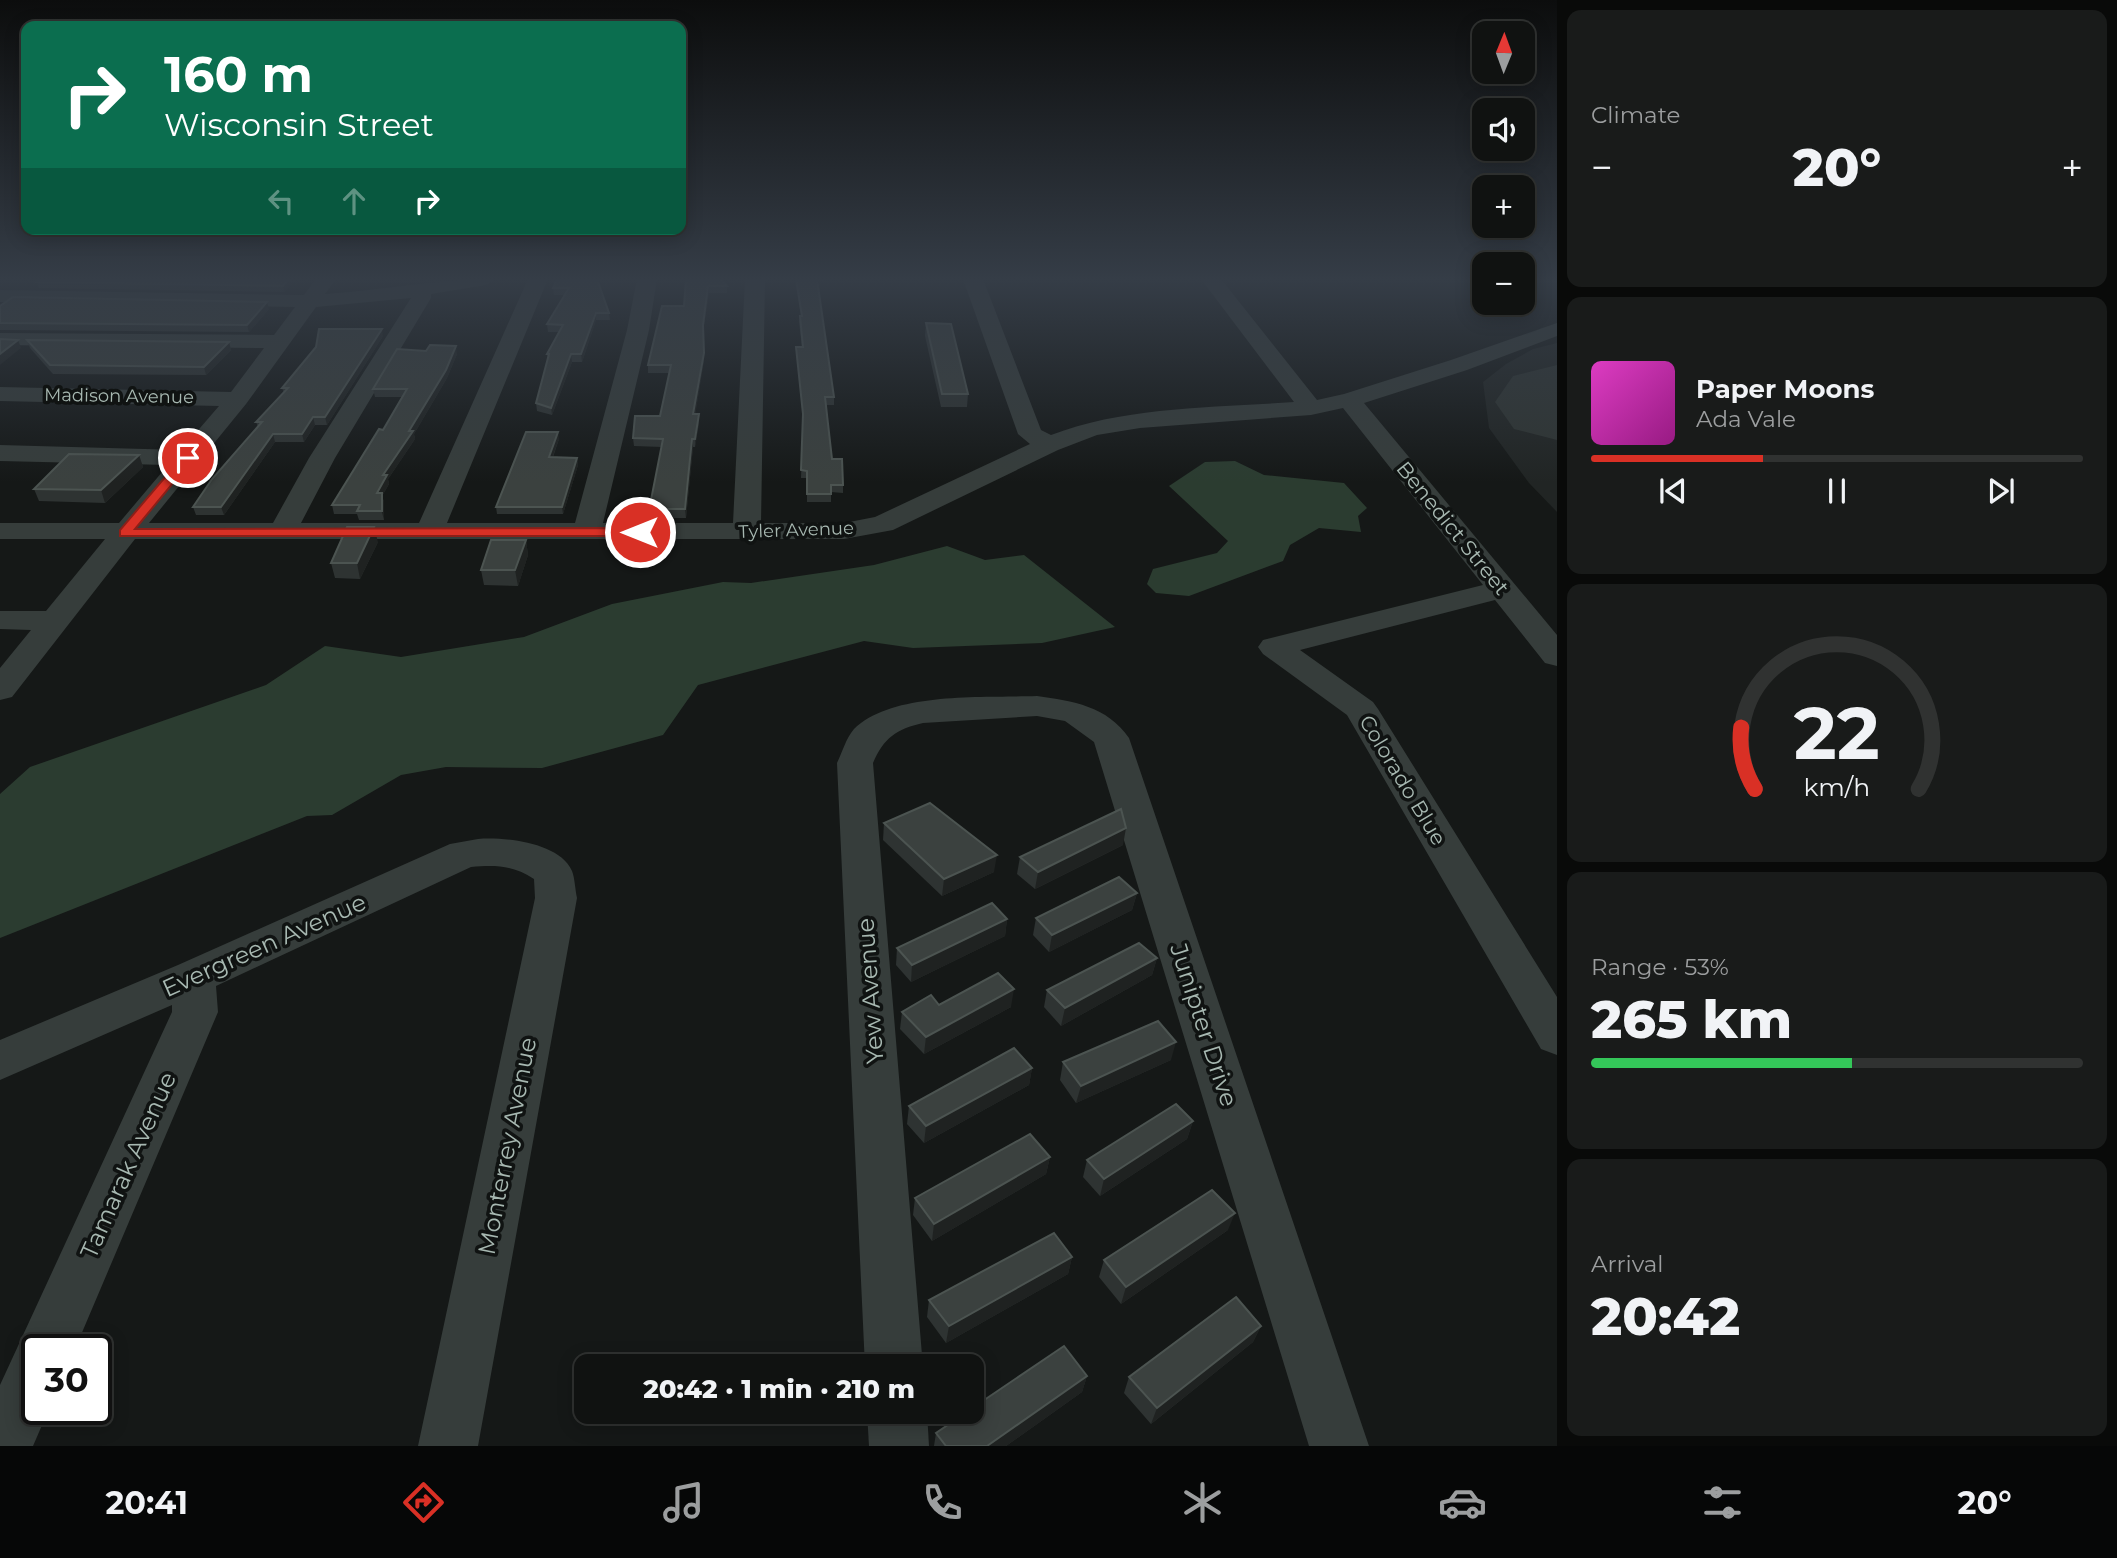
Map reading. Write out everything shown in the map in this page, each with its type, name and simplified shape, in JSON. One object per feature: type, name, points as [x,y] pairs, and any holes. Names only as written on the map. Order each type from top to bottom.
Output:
[{"type":"street","points":[[0,690],[125,533],[237,399],[275,346]]},
{"type":"street","points":[[281,533],[322,458],[391,346]]},
{"type":"street","points":[[428,533],[509,346]]},
{"type":"street","points":[[587,532],[634,346]]},
{"type":"street","points":[[747,532],[753,346]]},
{"type":"street","points":[[998,346],[1030,433],[1049,445]]},
{"type":"street","points":[[1263,346],[1311,408]]},
{"type":"street","name":"Tyler Avenue","points":[[0,531],[844,531],[883,524],[1049,445],[1093,428],[1140,421],[1311,408],[1349,400],[1509,346]]},
{"type":"street","name":"Madison Avenue","points":[[0,394],[237,399]]},
{"type":"street","name":"Benedict Street","points":[[1349,400],[1557,656]]},
{"type":"street","points":[[0,453],[188,458]]},
{"type":"street","name":"Colorado Blue","points":[[1502,589],[1274,647],[1362,709],[1557,1035]]},
{"type":"street","points":[[0,620],[55,621]]},
{"type":"street","name":"Junipter Drive","points":[[980,709],[1037,706],[1075,712],[1099,726],[1111,738],[1339,1446]]},
{"type":"street","name":"Yew Avenue","points":[[893,1354],[855,763],[867,737],[894,719],[923,712],[980,709]]},
{"type":"street","name":"Evergreen Avenue","points":[[0,1061],[194,978],[464,855],[498,850],[532,857]]},
{"type":"street","name":"Monterrey Avenue","points":[[448,1446],[556,898],[553,873],[532,857]]},
{"type":"street","name":"Tamarak Avenue","points":[[53,1334],[195,1012],[194,978]]},
{"type":"street","points":[[3,1446],[21,1406]]},
{"type":"street","points":[[898,1424],[899,1446]]},
{"type":"shaded area","points":[[1557,346],[1557,512],[1529,483],[1489,428],[1483,382],[1506,364],[1533,349]]},
{"type":"shaded area","points":[[1235,461],[1264,475],[1344,483],[1367,508],[1358,516],[1361,532],[1319,528],[1290,545],[1283,561],[1189,596],[1156,593],[1147,584],[1153,569],[1217,553],[1228,541],[1169,486],[1205,462]]},
{"type":"shaded area","points":[[947,546],[985,560],[1024,555],[1115,627],[1042,643],[913,648],[864,641],[698,685],[663,735],[542,768],[446,767],[401,775],[332,815],[307,816],[0,938],[0,794],[30,767],[266,685],[325,646],[401,657],[524,637],[612,604],[723,582],[751,583],[874,565]]},
{"type":"building","points":[[0,346],[10,346],[0,354]]},
{"type":"building","points":[[33,346],[225,346],[204,367],[50,365]]},
{"type":"building","points":[[371,346],[325,417],[313,417],[302,434],[273,434],[221,507],[193,507],[212,479],[262,422],[256,422],[288,388],[282,388],[316,347]]},
{"type":"building","points":[[429,346],[456,346],[446,370],[409,431],[413,431],[383,475],[387,475],[377,493],[382,493],[382,511],[357,511],[360,505],[332,505],[379,429],[383,430],[407,389],[373,389],[397,349],[426,351]]},
{"type":"building","points":[[551,346],[584,346],[581,354],[571,354],[551,408],[536,403]]},
{"type":"building","points":[[652,346],[704,346],[693,414],[699,414],[695,439],[692,439],[685,509],[652,509],[654,500],[651,500],[663,439],[633,438],[635,416],[660,416],[671,365],[648,365]]},
{"type":"building","points":[[827,346],[834,397],[825,397],[832,459],[842,459],[843,485],[831,485],[831,494],[807,494],[807,471],[801,470],[803,414],[796,347]]},
{"type":"building","points":[[931,346],[956,346],[968,394],[942,394]]},
{"type":"building","points":[[526,432],[558,432],[549,457],[577,458],[562,507],[496,507]]},
{"type":"building","points":[[69,454],[139,455],[101,490],[34,489]]},
{"type":"building","points":[[347,527],[374,527],[357,563],[331,563]]},
{"type":"building","points":[[491,540],[526,540],[515,570],[481,570]]},
{"type":"building","points":[[930,803],[997,855],[944,879],[884,823]]},
{"type":"building","points":[[1121,809],[1126,828],[1038,872],[1020,857]]},
{"type":"building","points":[[1119,877],[1137,893],[1052,935],[1036,918]]},
{"type":"building","points":[[992,903],[1007,919],[912,965],[897,948]]},
{"type":"building","points":[[1139,943],[1157,958],[1065,1008],[1047,990]]},
{"type":"building","points":[[998,973],[1014,989],[926,1037],[902,1012],[931,995],[939,1005]]},
{"type":"building","points":[[1158,1021],[1176,1042],[1081,1086],[1063,1062]]},
{"type":"building","points":[[1014,1048],[1032,1068],[926,1126],[909,1106]]},
{"type":"building","points":[[1176,1104],[1193,1121],[1104,1179],[1087,1160]]},
{"type":"building","points":[[1030,1134],[1050,1157],[934,1224],[915,1198]]},
{"type":"building","points":[[1212,1190],[1235,1213],[1126,1287],[1104,1260]]},
{"type":"building","points":[[1054,1233],[1072,1257],[949,1326],[929,1300]]},
{"type":"building","points":[[1236,1297],[1261,1326],[1157,1408],[1129,1377]]},
{"type":"building","points":[[1064,1346],[1087,1376],[987,1446],[946,1446],[936,1433],[949,1424],[984,1424],[984,1400]]},
{"type":"route","points":[[188,458],[125,533],[640,532]]}]
